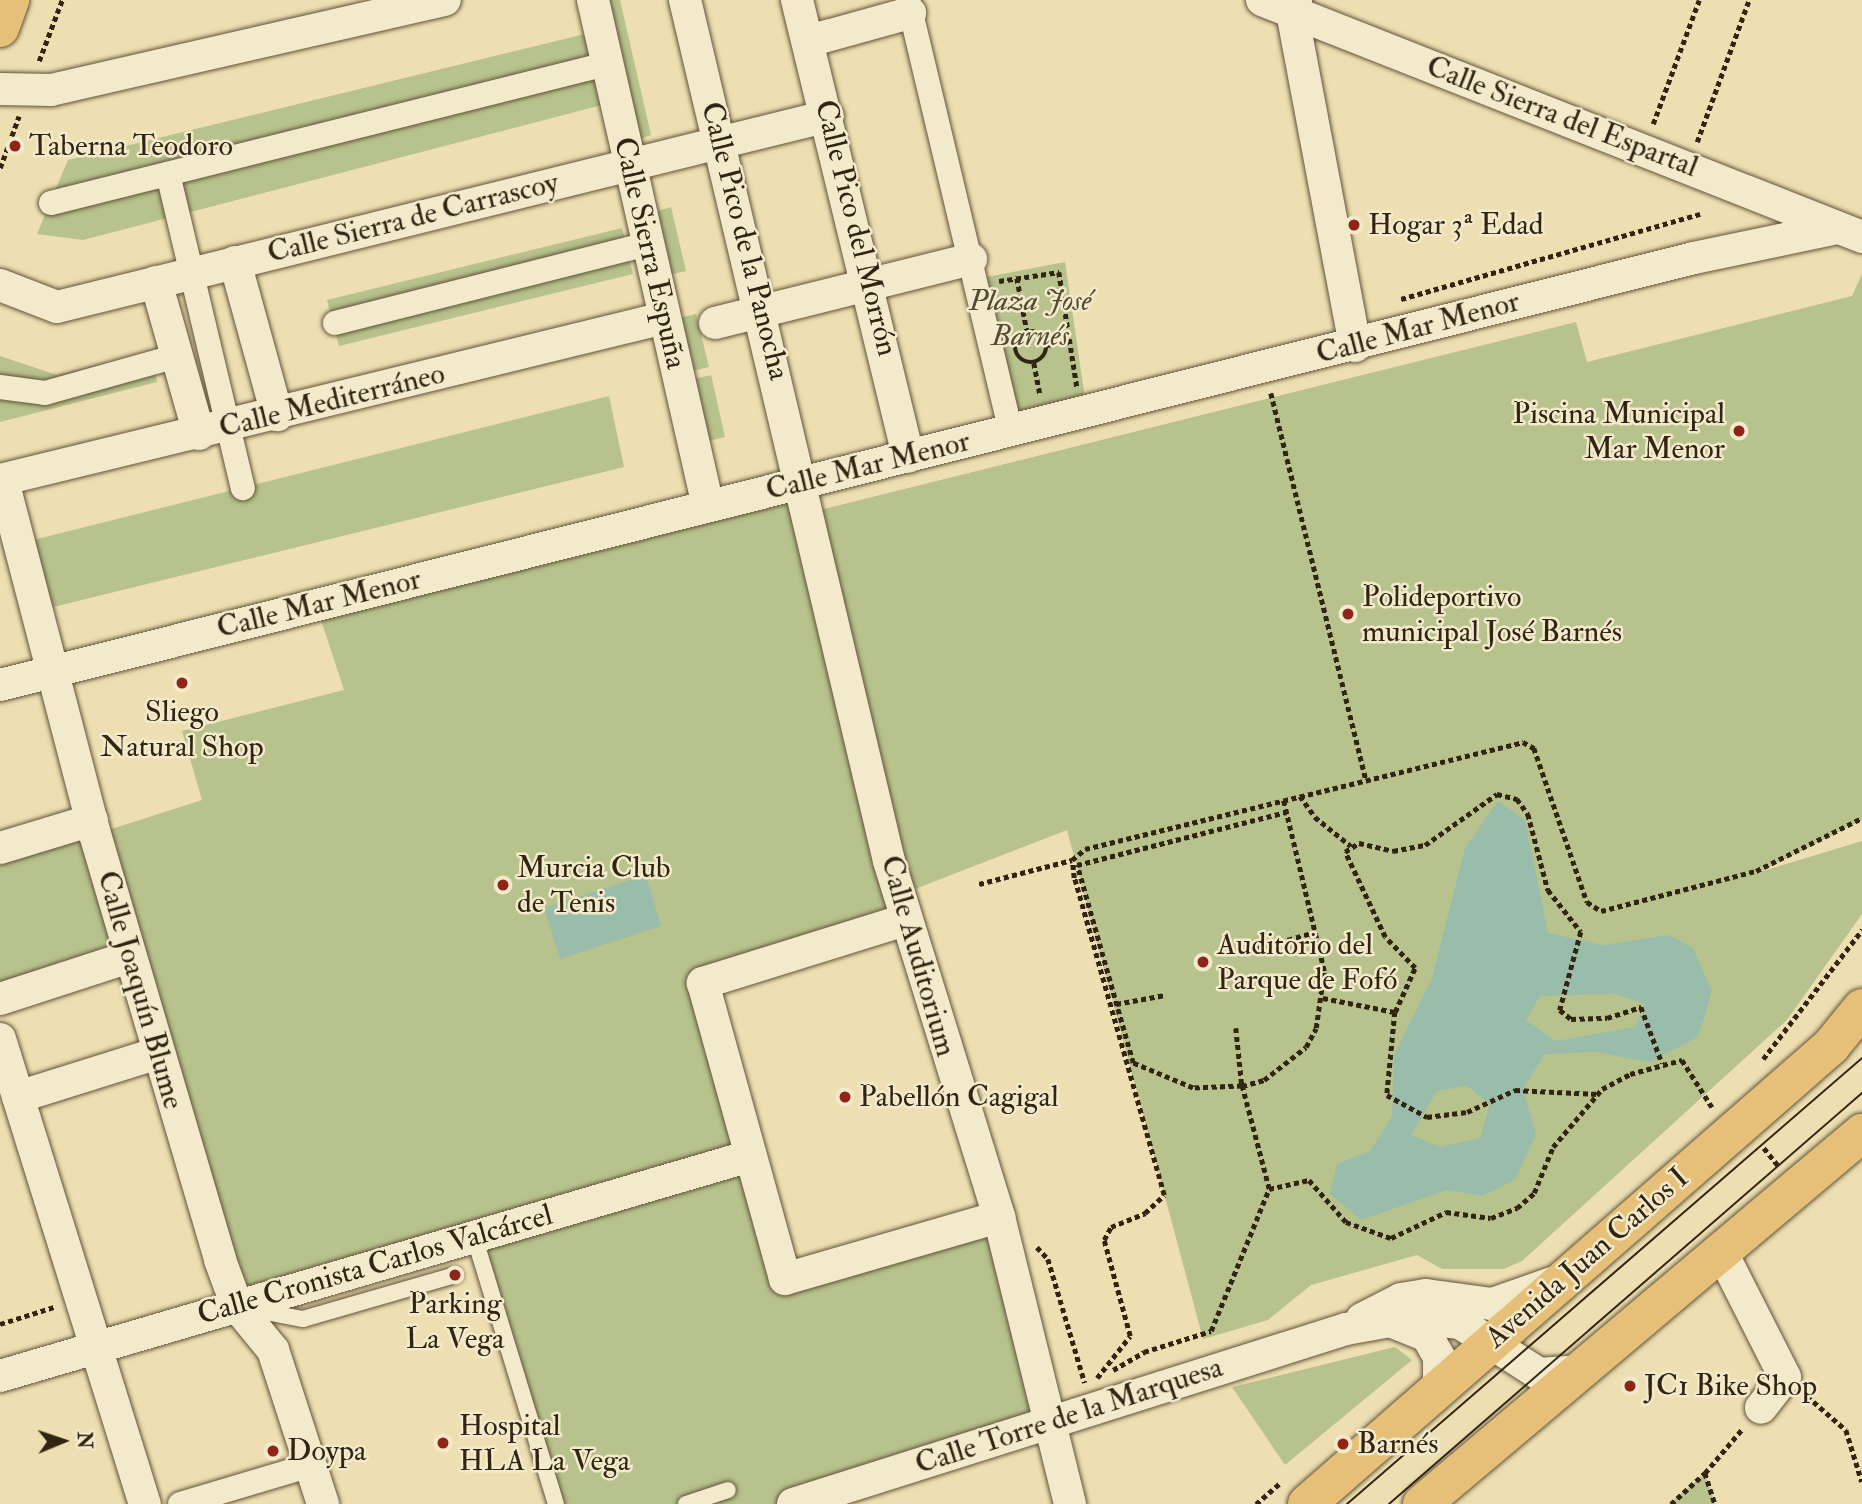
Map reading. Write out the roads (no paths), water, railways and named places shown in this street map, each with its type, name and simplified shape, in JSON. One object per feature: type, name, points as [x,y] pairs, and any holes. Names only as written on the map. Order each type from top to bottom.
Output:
[{"type":"main road","points":[[0,28],[10,0]]},
{"type":"main road","name":"Avenida Juan Carlos I","points":[[1307,1504],[1831,1046],[1862,1008]]},
{"type":"main road","points":[[1422,1504],[1862,1133]]},
{"type":"street","points":[[0,89],[51,90],[362,11],[445,0]]},
{"type":"street","name":"Calle Sierra Espuña","points":[[593,0],[628,164],[708,506]]},
{"type":"street","name":"Calle Pico de la Panocha","points":[[685,0],[804,482]]},
{"type":"street","name":"Calle Pico del Morrón","points":[[797,0],[870,285],[908,457]]},
{"type":"street","name":"Calle Sierra del Espartal","points":[[1262,0],[1294,6],[1849,232]]},
{"type":"street","points":[[1294,6],[1355,346]]},
{"type":"street","points":[[809,41],[909,7],[1010,431]]},
{"type":"street","points":[[51,203],[607,64]]},
{"type":"street","name":"Calle Sierra de Carrascoy","points":[[0,285],[57,307],[828,116]]},
{"type":"street","points":[[168,174],[232,426],[243,488]]},
{"type":"street","points":[[1737,249],[1757,227],[1759,210],[1750,190]]},
{"type":"street","name":"Calle Mar Menor","points":[[0,685],[1737,249],[1849,232]]},
{"type":"street","points":[[335,323],[648,244]]},
{"type":"street","points":[[235,262],[277,415]]},
{"type":"street","points":[[715,323],[870,285],[974,271]]},
{"type":"street","points":[[156,282],[199,434]]},
{"type":"street","name":"Calle Mediterráneo","points":[[1,481],[664,318]]},
{"type":"street","points":[[0,387],[46,393],[177,356]]},
{"type":"street","name":"Calle Joaquín Blume","points":[[1,481],[130,957],[237,1306]]},
{"type":"street","name":"Calle Auditorium","points":[[804,482],[905,920],[999,1217],[1053,1424],[1070,1504]]},
{"type":"street","points":[[0,848],[92,820]]},
{"type":"street","points":[[905,920],[703,983],[785,1279],[999,1217]]},
{"type":"street","points":[[0,999],[130,957]]},
{"type":"street","points":[[0,1039],[145,1504]]},
{"type":"street","points":[[18,1097],[158,1053]]},
{"type":"street","name":"Calle Cronista Carlos Valcárcel","points":[[0,1376],[750,1156]]},
{"type":"street","points":[[1721,1251],[1785,1377],[1761,1408]]},
{"type":"street","name":"Calle Torre de la Marquesa","points":[[1346,1329],[1401,1299],[1426,1295],[1492,1304],[1567,1276]]},
{"type":"street","points":[[237,1306],[273,1350],[323,1504]]},
{"type":"street","name":"Calle Torre de la Marquesa","points":[[793,1504],[1053,1424],[1346,1329],[1390,1321],[1446,1318],[1539,1374],[1582,1371]]},
{"type":"street","points":[[1390,1321],[1419,1331],[1436,1347],[1439,1388]]},
{"type":"street","points":[[180,1504],[311,1465]]},
{"type":"lane","points":[[474,1236],[556,1504]]},
{"type":"lane","points":[[237,1306],[303,1319],[455,1275]]},
{"type":"lane","points":[[686,1504],[728,1490]]},
{"type":"tram line","points":[[1347,1504],[1862,1058]]},
{"type":"tram line","points":[[1389,1504],[1862,1093]]},
{"type":"place","name":"Taberna Teodoro","points":[[15,146]]},
{"type":"place","name":"Hogar 3ª Edad","points":[[1354,225]]},
{"type":"place","name":"Piscina Municipal Mar Menor","points":[[1739,431]]},
{"type":"place","name":"Polideportivo municipal José Barnés","points":[[1348,614]]},
{"type":"place","name":"Sliego Natural Shop","points":[[182,683]]},
{"type":"place","name":"Murcia Club de Tenis","points":[[503,885]]},
{"type":"place","name":"Auditorio del Parque de Fofó","points":[[1203,962]]},
{"type":"place","name":"Pabellón Cagigal","points":[[845,1097]]},
{"type":"place","name":"Parking La Vega","points":[[455,1275]]},
{"type":"place","name":"JC1 Bike Shop","points":[[1630,1386]]},
{"type":"place","name":"Hospital HLA La Vega","points":[[443,1443]]},
{"type":"place","name":"Barnés","points":[[1343,1444]]},
{"type":"place","name":"Doypa","points":[[273,1451]]},
{"type":"park label","name":"Plaza José Barnés","points":[[1030,318]]}]
